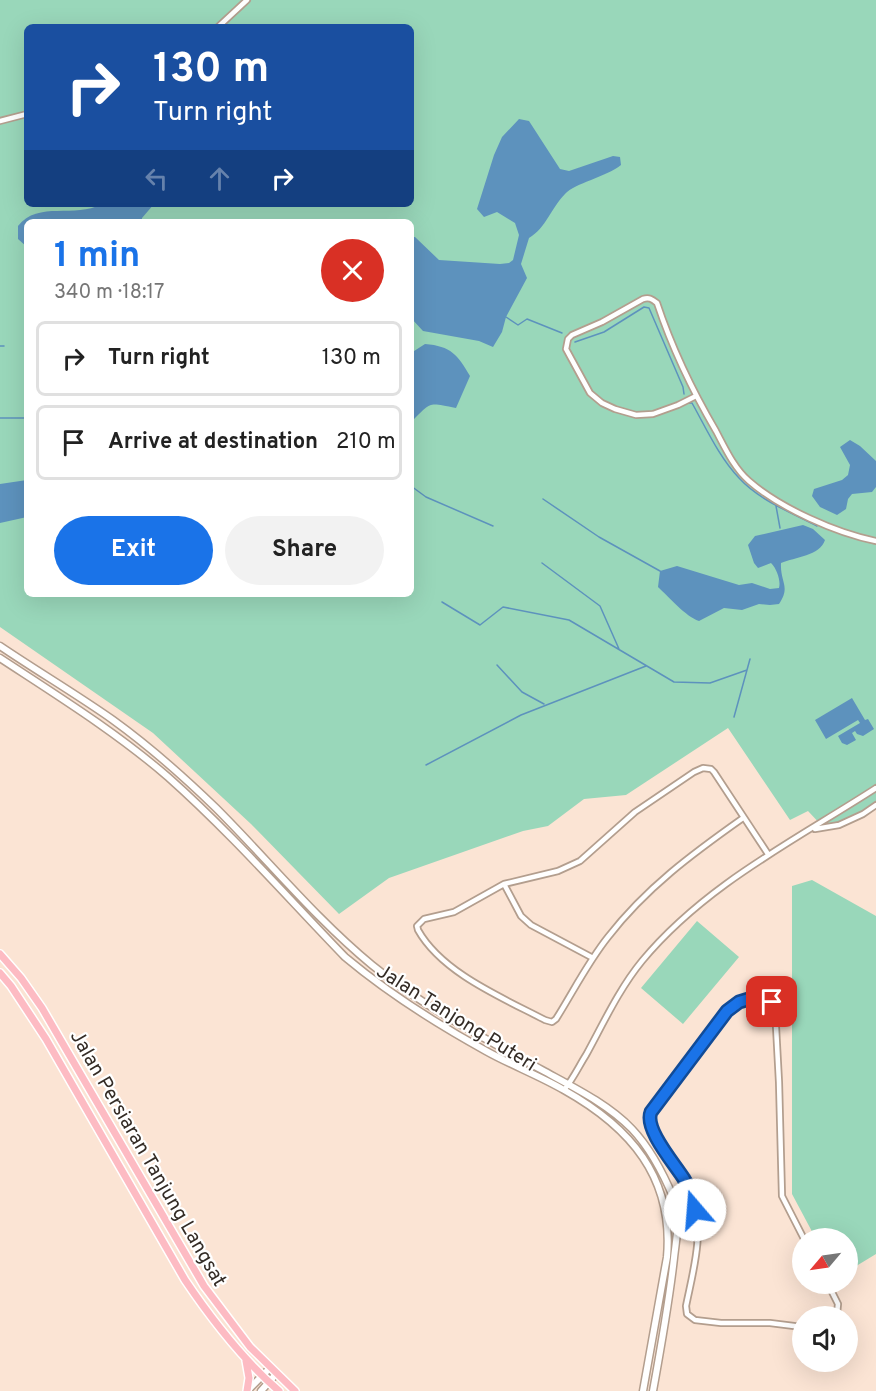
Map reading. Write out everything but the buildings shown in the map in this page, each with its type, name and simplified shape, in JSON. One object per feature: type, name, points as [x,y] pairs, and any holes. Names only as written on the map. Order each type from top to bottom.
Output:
[{"type":"main road","name":"Jalan Persiaran Tanjung Langsat","points":[[0,954],[21,978],[42,1008],[204,1286],[237,1331],[270,1368],[295,1391]]},
{"type":"main road","name":"Jalan Persiaran Tanjung Langsat","points":[[0,973],[46,1039],[185,1280],[209,1316],[262,1376],[279,1391]]},
{"type":"main road","points":[[244,1356],[249,1368],[247,1391]]},
{"type":"street","points":[[221,24],[247,0]]},
{"type":"street","points":[[0,121],[24,115]]},
{"type":"street","points":[[696,396],[654,414],[636,415],[615,410],[590,393],[566,349],[568,339],[647,297],[652,299],[657,303],[670,341],[696,396],[732,460],[747,479],[765,494],[824,524],[876,541]]},
{"type":"street","name":"Jalan Tanjong Puteri","points":[[0,646],[135,736],[215,808],[297,894],[351,948],[375,968],[467,1028],[618,1116],[644,1142],[675,1203],[678,1228],[670,1297],[653,1391]]},
{"type":"street","name":"Jalan Tanjong Puteri","points":[[0,658],[105,727],[168,777],[208,814],[345,957],[368,976],[461,1038],[500,1059],[566,1087],[616,1124],[630,1139],[653,1175],[668,1221],[667,1257],[643,1391]]},
{"type":"street","points":[[743,818],[662,878],[608,937],[556,1019],[548,1022],[453,969],[435,954],[420,935],[417,926],[424,919],[454,912],[504,884],[558,871],[580,861],[635,812],[703,768],[714,772],[768,854]]},
{"type":"street","points":[[566,1087],[640,963],[696,906],[768,854],[876,788]]},
{"type":"street","points":[[809,831],[839,825],[876,805]]},
{"type":"street","points":[[504,884],[521,916],[531,925],[593,958]]},
{"type":"street","points":[[792,1326],[770,1323],[721,1323],[695,1320],[687,1314],[686,1306],[697,1253],[695,1210],[685,1180],[653,1130],[649,1117],[727,1011],[739,1002],[754,996],[764,995],[769,998],[774,1008],[779,1082],[782,1196],[798,1228]]},
{"type":"street","points":[[642,1155],[640,1146],[644,1142]]},
{"type":"street","points":[[675,1203],[693,1201]]},
{"type":"street","points":[[676,1212],[695,1210]]},
{"type":"street","points":[[659,1302],[665,1303],[670,1297]]},
{"type":"street","points":[[247,1391],[270,1368]]},
{"type":"street","points":[[261,1391],[276,1374]]},
{"type":"green space","points":[[0,0],[876,0],[876,805],[839,825],[823,827],[808,811],[790,820],[728,728],[626,795],[584,799],[548,826],[523,831],[389,878],[339,914],[251,824],[153,733],[0,627]]},
{"type":"green space","points":[[812,880],[876,916],[876,1254],[858,1265],[858,1228],[810,1228],[792,1194],[792,886]]},
{"type":"green space","points":[[697,921],[739,957],[683,1024],[641,988]]},
{"type":"water","points":[[519,119],[529,121],[560,169],[569,171],[613,156],[620,157],[621,165],[570,190],[560,200],[540,229],[529,238],[521,264],[527,278],[493,347],[479,341],[423,331],[414,321],[414,237],[439,260],[500,264],[513,260],[519,235],[515,223],[497,212],[484,217],[477,209],[502,137]]},
{"type":"water","points":[[151,207],[142,219],[25,219],[46,212],[91,208]]},
{"type":"water","points":[[24,220],[24,244],[18,239],[18,226]]},
{"type":"water","points":[[425,344],[434,345],[448,349],[462,362],[470,376],[456,408],[430,405],[414,419],[414,351]]},
{"type":"water","points":[[850,440],[876,461],[876,487],[872,492],[852,494],[848,499],[846,509],[837,515],[820,507],[812,496],[814,489],[842,480],[848,475],[850,465],[840,447]]},
{"type":"water","points":[[24,480],[24,518],[0,523],[0,484]]},
{"type":"water","points":[[803,525],[813,529],[825,540],[813,553],[781,563],[785,588],[779,604],[759,604],[742,610],[724,608],[699,621],[683,611],[658,587],[660,571],[677,566],[739,585],[752,583],[770,589],[779,588],[777,572],[771,563],[758,568],[748,545],[755,536]]},
{"type":"water","points":[[852,698],[865,720],[868,719],[874,729],[863,736],[855,731],[852,733],[856,740],[847,745],[842,743],[838,736],[860,723],[858,720],[826,739],[815,720]]},
{"type":"waterway","points":[[575,342],[604,332],[644,307],[649,308],[684,394]]},
{"type":"waterway","points":[[506,317],[518,325],[527,319],[562,333]]},
{"type":"waterway","points":[[689,403],[692,403],[725,461],[747,486],[775,505],[817,526]]},
{"type":"waterway","points":[[0,418],[24,418]]},
{"type":"waterway","points":[[414,488],[426,497],[493,526]]},
{"type":"waterway","points":[[543,499],[599,537],[660,571]]},
{"type":"waterway","points":[[776,506],[780,528]]},
{"type":"waterway","points":[[542,563],[600,606],[619,649]]},
{"type":"waterway","points":[[442,602],[480,625],[503,607],[569,620],[674,682],[710,683],[747,670]]},
{"type":"waterway","points":[[734,717],[750,659]]},
{"type":"waterway","points":[[497,665],[522,692],[544,704]]},
{"type":"waterway","points":[[426,765],[521,715],[646,666]]},
{"type":"route","points":[[695,1210],[685,1180],[653,1130],[649,1117],[732,1006],[754,996],[762,995],[772,1002]]}]
